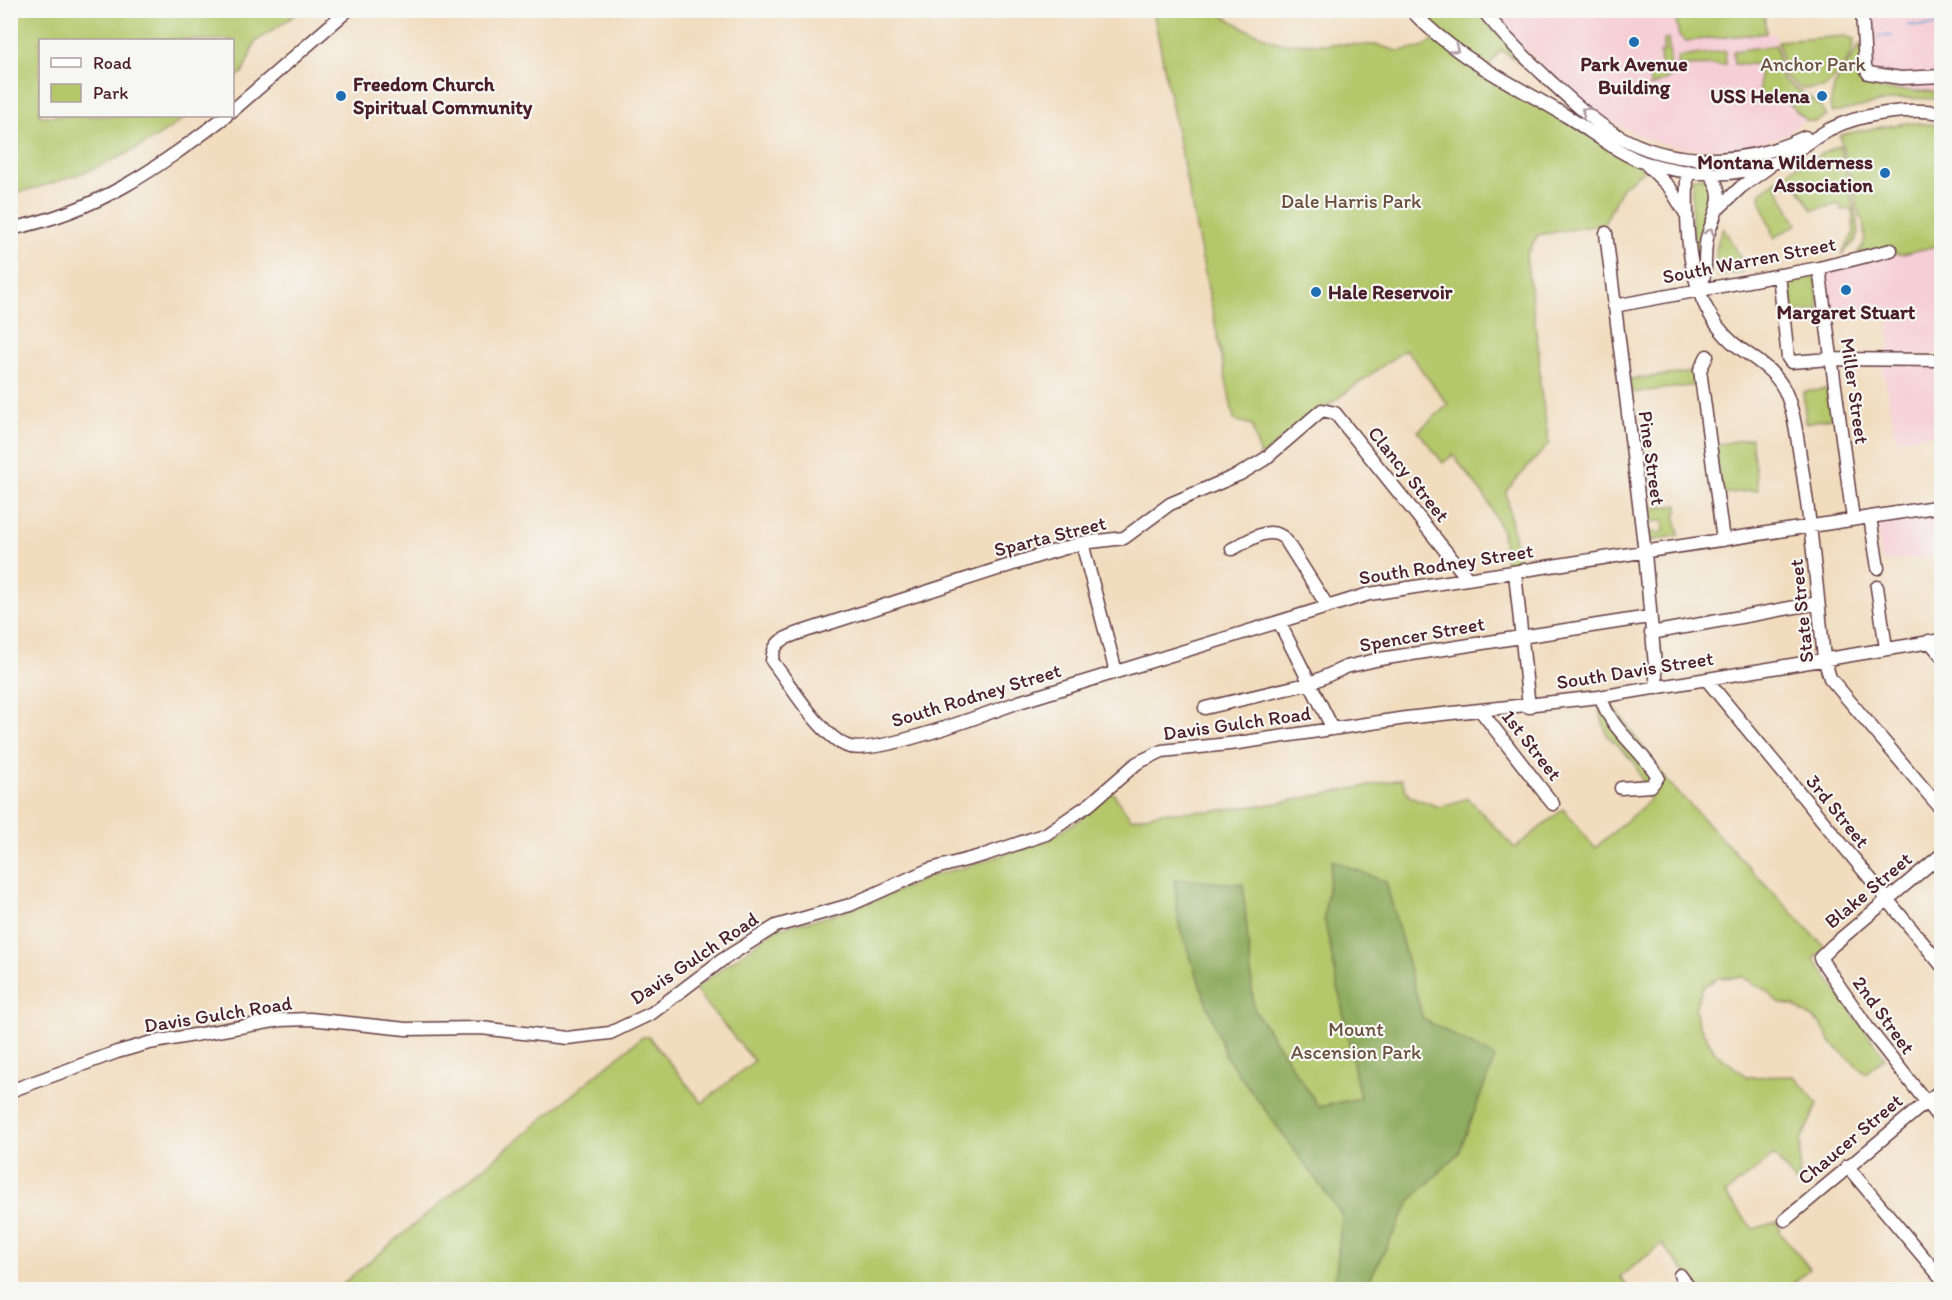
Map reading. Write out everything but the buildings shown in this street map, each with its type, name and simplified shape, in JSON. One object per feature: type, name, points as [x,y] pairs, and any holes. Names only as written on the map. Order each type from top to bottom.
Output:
[{"type":"street","points":[[234,109],[348,10]]},
{"type":"street","points":[[1411,10],[1478,66],[1644,162],[1662,178],[1687,215]]},
{"type":"street","points":[[1483,10],[1535,66],[1609,130],[1646,148],[1700,160],[1756,155],[1813,133],[1890,114],[1910,111],[1941,113]]},
{"type":"street","points":[[1862,10],[1865,66],[1868,73],[1901,78],[1941,76]]},
{"type":"street","points":[[10,229],[82,209],[137,181],[225,117]]},
{"type":"street","points":[[1700,289],[1706,276],[1704,260],[1707,237],[1719,208],[1741,187],[1776,162],[1832,129]]},
{"type":"street","points":[[1700,160],[1687,171],[1687,215],[1694,280],[1700,289]]},
{"type":"street","points":[[1700,160],[1710,174],[1717,192],[1719,208]]},
{"type":"street","points":[[1644,162],[1710,174],[1728,173],[1776,162]]},
{"type":"street","name":"Pine Street","points":[[1606,233],[1645,553],[1657,688]]},
{"type":"street","name":"South Warren Street","points":[[1614,306],[1819,268],[1891,250]]},
{"type":"street","name":"Miller Street","points":[[1819,268],[1853,519]]},
{"type":"street","points":[[1779,275],[1788,358],[1797,363],[1830,358],[1941,360]]},
{"type":"street","name":"State Street","points":[[1700,289],[1713,321],[1732,342],[1772,373],[1784,389],[1792,411],[1812,527],[1824,658],[1830,678],[1941,810]]},
{"type":"street","points":[[1707,356],[1700,370],[1723,540]]},
{"type":"street","name":"Clancy Street","points":[[1315,417],[1322,410],[1335,413],[1468,579]]},
{"type":"street","name":"Sparta Street","points":[[833,738],[772,661],[773,648],[780,640],[875,607],[1082,543],[1124,538],[1170,504],[1240,474],[1265,459],[1315,417]]},
{"type":"street","name":"South Rodney Street","points":[[833,738],[858,749],[906,738],[1369,594],[1941,506]]},
{"type":"street","points":[[1870,517],[1878,568]]},
{"type":"street","points":[[1232,549],[1269,531],[1277,532],[1285,539],[1328,607]]},
{"type":"street","points":[[1082,543],[1116,672]]},
{"type":"street","points":[[1515,573],[1529,707]]},
{"type":"street","points":[[1877,587],[1886,648]]},
{"type":"street","points":[[1651,633],[1818,603]]},
{"type":"street","name":"Spencer Street","points":[[1205,708],[1311,683],[1346,667],[1380,659],[1649,617]]},
{"type":"street","points":[[1279,622],[1333,729]]},
{"type":"street","points":[[1935,640],[1941,656]]},
{"type":"street","name":"South Davis Street","points":[[1333,729],[1406,718],[1529,707],[1601,697],[1935,640]]},
{"type":"street","name":"3rd Street","points":[[1706,679],[1941,966]]},
{"type":"street","points":[[1601,697],[1611,720],[1649,762],[1658,777],[1651,786],[1622,788]]},
{"type":"street","name":"1st Street","points":[[1480,710],[1553,804]]},
{"type":"street","name":"Davis Gulch Road","points":[[10,1091],[138,1046],[280,1020],[310,1019],[405,1029],[481,1028],[549,1037],[578,1037],[610,1033],[652,1013],[722,960],[776,926],[850,905],[927,870],[984,855],[1046,834],[1073,818],[1130,768],[1154,754],[1170,749],[1333,729]]},
{"type":"street","name":"Blake Street","points":[[1821,958],[1941,854]]},
{"type":"street","name":"2nd Street","points":[[1821,958],[1868,1028],[1941,1122]]},
{"type":"street","name":"Chaucer Street","points":[[1785,1220],[1941,1089]]},
{"type":"street","points":[[1847,1166],[1941,1279]]},
{"type":"street","points":[[1680,1275],[1691,1290]]},
{"type":"shaded area","points":[[1489,11],[1674,11],[1686,41],[1775,33],[1782,79],[1792,105],[1805,119],[1787,134],[1747,147],[1688,149],[1645,139],[1594,112],[1523,48]]},
{"type":"shaded area","points":[[1865,11],[1941,11],[1941,92],[1878,90],[1870,62]]},
{"type":"shaded area","points":[[1941,245],[1941,354],[1889,354],[1889,314],[1829,312],[1825,272]]},
{"type":"shaded area","points":[[1882,363],[1941,364],[1941,434],[1896,439]]},
{"type":"shaded area","points":[[1941,511],[1941,554],[1884,562],[1881,557],[1876,522]]},
{"type":"green space","points":[[11,10],[301,11],[255,42],[243,72],[234,79],[234,39],[39,39],[39,117],[186,117],[147,143],[104,164],[58,181],[11,194]]},
{"type":"green space","name":"Dale Harris Park","points":[[1153,11],[1215,11],[1246,29],[1279,43],[1378,45],[1397,51],[1421,48],[1436,39],[1487,77],[1548,109],[1645,169],[1622,187],[1604,224],[1538,235],[1526,255],[1539,353],[1540,385],[1549,444],[1506,491],[1519,564],[1506,566],[1502,531],[1486,498],[1453,455],[1443,463],[1418,431],[1448,405],[1406,349],[1260,457],[1252,425],[1234,420]]},
{"type":"green space","points":[[1416,11],[1476,11],[1532,70],[1501,50],[1487,68]]},
{"type":"green space","points":[[1674,11],[1764,11],[1766,33],[1686,41],[1679,36]]},
{"type":"green space","name":"Anchor Park","points":[[1845,36],[1854,39],[1851,53],[1839,72],[1824,88],[1802,89],[1785,77],[1778,41]]},
{"type":"green space","points":[[1668,38],[1672,77],[1650,87],[1649,70],[1661,69],[1660,52],[1664,52],[1664,40]]},
{"type":"green space","points":[[1860,44],[1870,78],[1879,89],[1941,92],[1941,99],[1900,98],[1833,113],[1830,106],[1834,86]]},
{"type":"green space","points":[[1776,45],[1782,79],[1816,102],[1827,116],[1815,122],[1807,121],[1783,98],[1760,95],[1758,64],[1734,64],[1733,51]]},
{"type":"green space","points":[[1725,51],[1726,65],[1678,66],[1678,57]]},
{"type":"green space","points":[[1908,123],[1941,125],[1941,245],[1903,254],[1858,252],[1864,241],[1863,220],[1860,218],[1840,136]]},
{"type":"green space","points":[[1840,145],[1859,230],[1856,240],[1841,255],[1854,232],[1852,209],[1842,210],[1839,204],[1812,210],[1794,180],[1777,187],[1797,224],[1774,238],[1760,198],[1761,192],[1793,168]]},
{"type":"green space","points":[[1705,177],[1714,195],[1700,277],[1692,225],[1692,178]]},
{"type":"green space","points":[[1723,228],[1739,254],[1742,272],[1719,277],[1716,252]]},
{"type":"green space","points":[[1815,276],[1819,310],[1793,313],[1789,280]]},
{"type":"green space","points":[[1696,372],[1697,385],[1631,393],[1629,379]]},
{"type":"green space","points":[[1828,389],[1832,418],[1806,423],[1803,392]]},
{"type":"green space","points":[[1751,438],[1758,490],[1721,494],[1715,445]]},
{"type":"green space","points":[[1678,505],[1678,512],[1675,513],[1679,535],[1650,541],[1649,532],[1660,533],[1664,530],[1663,520],[1647,523],[1646,509]]},
{"type":"green space","name":"Mount Ascension Park","points":[[1597,703],[1611,703],[1668,782],[1825,947],[1814,959],[1885,1058],[1865,1073],[1831,1043],[1820,1023],[1794,1006],[1778,1003],[1767,991],[1742,977],[1718,978],[1704,986],[1695,1007],[1698,1023],[1715,1052],[1747,1077],[1794,1076],[1818,1104],[1801,1140],[1799,1186],[1774,1155],[1725,1194],[1753,1229],[1776,1222],[1781,1229],[1779,1231],[1810,1269],[1786,1289],[1699,1289],[1662,1244],[1620,1277],[1630,1290],[335,1290],[642,1037],[649,1037],[702,1103],[754,1061],[694,989],[778,928],[823,918],[886,896],[931,876],[1045,841],[1081,819],[1111,790],[1131,819],[1163,812],[1212,811],[1279,803],[1401,779],[1409,796],[1439,807],[1468,798],[1515,848],[1563,809],[1595,848],[1650,800],[1635,763],[1607,735]]},
{"type":"green space","points":[[1332,860],[1386,882],[1423,1019],[1495,1057],[1459,1153],[1411,1200],[1371,1277],[1371,1289],[1337,1289],[1335,1281],[1342,1215],[1226,1057],[1179,926],[1174,879],[1243,884],[1254,1009],[1319,1107],[1360,1098],[1324,917]]},
{"type":"waterway","points":[[1908,25],[1940,26]]},
{"type":"waterway","points":[[1879,36],[1892,36]]},
{"type":"place","name":"Park Avenue Building","points":[[1634,42]]},
{"type":"place","name":"Freedom Church Spiritual Community","points":[[341,96]]},
{"type":"place","name":"USS Helena","points":[[1822,96]]},
{"type":"place","name":"Montana Wilderness Association","points":[[1885,173]]},
{"type":"place","name":"Margaret Stuart","points":[[1846,290]]},
{"type":"place","name":"Hale Reservoir","points":[[1316,292]]}]
